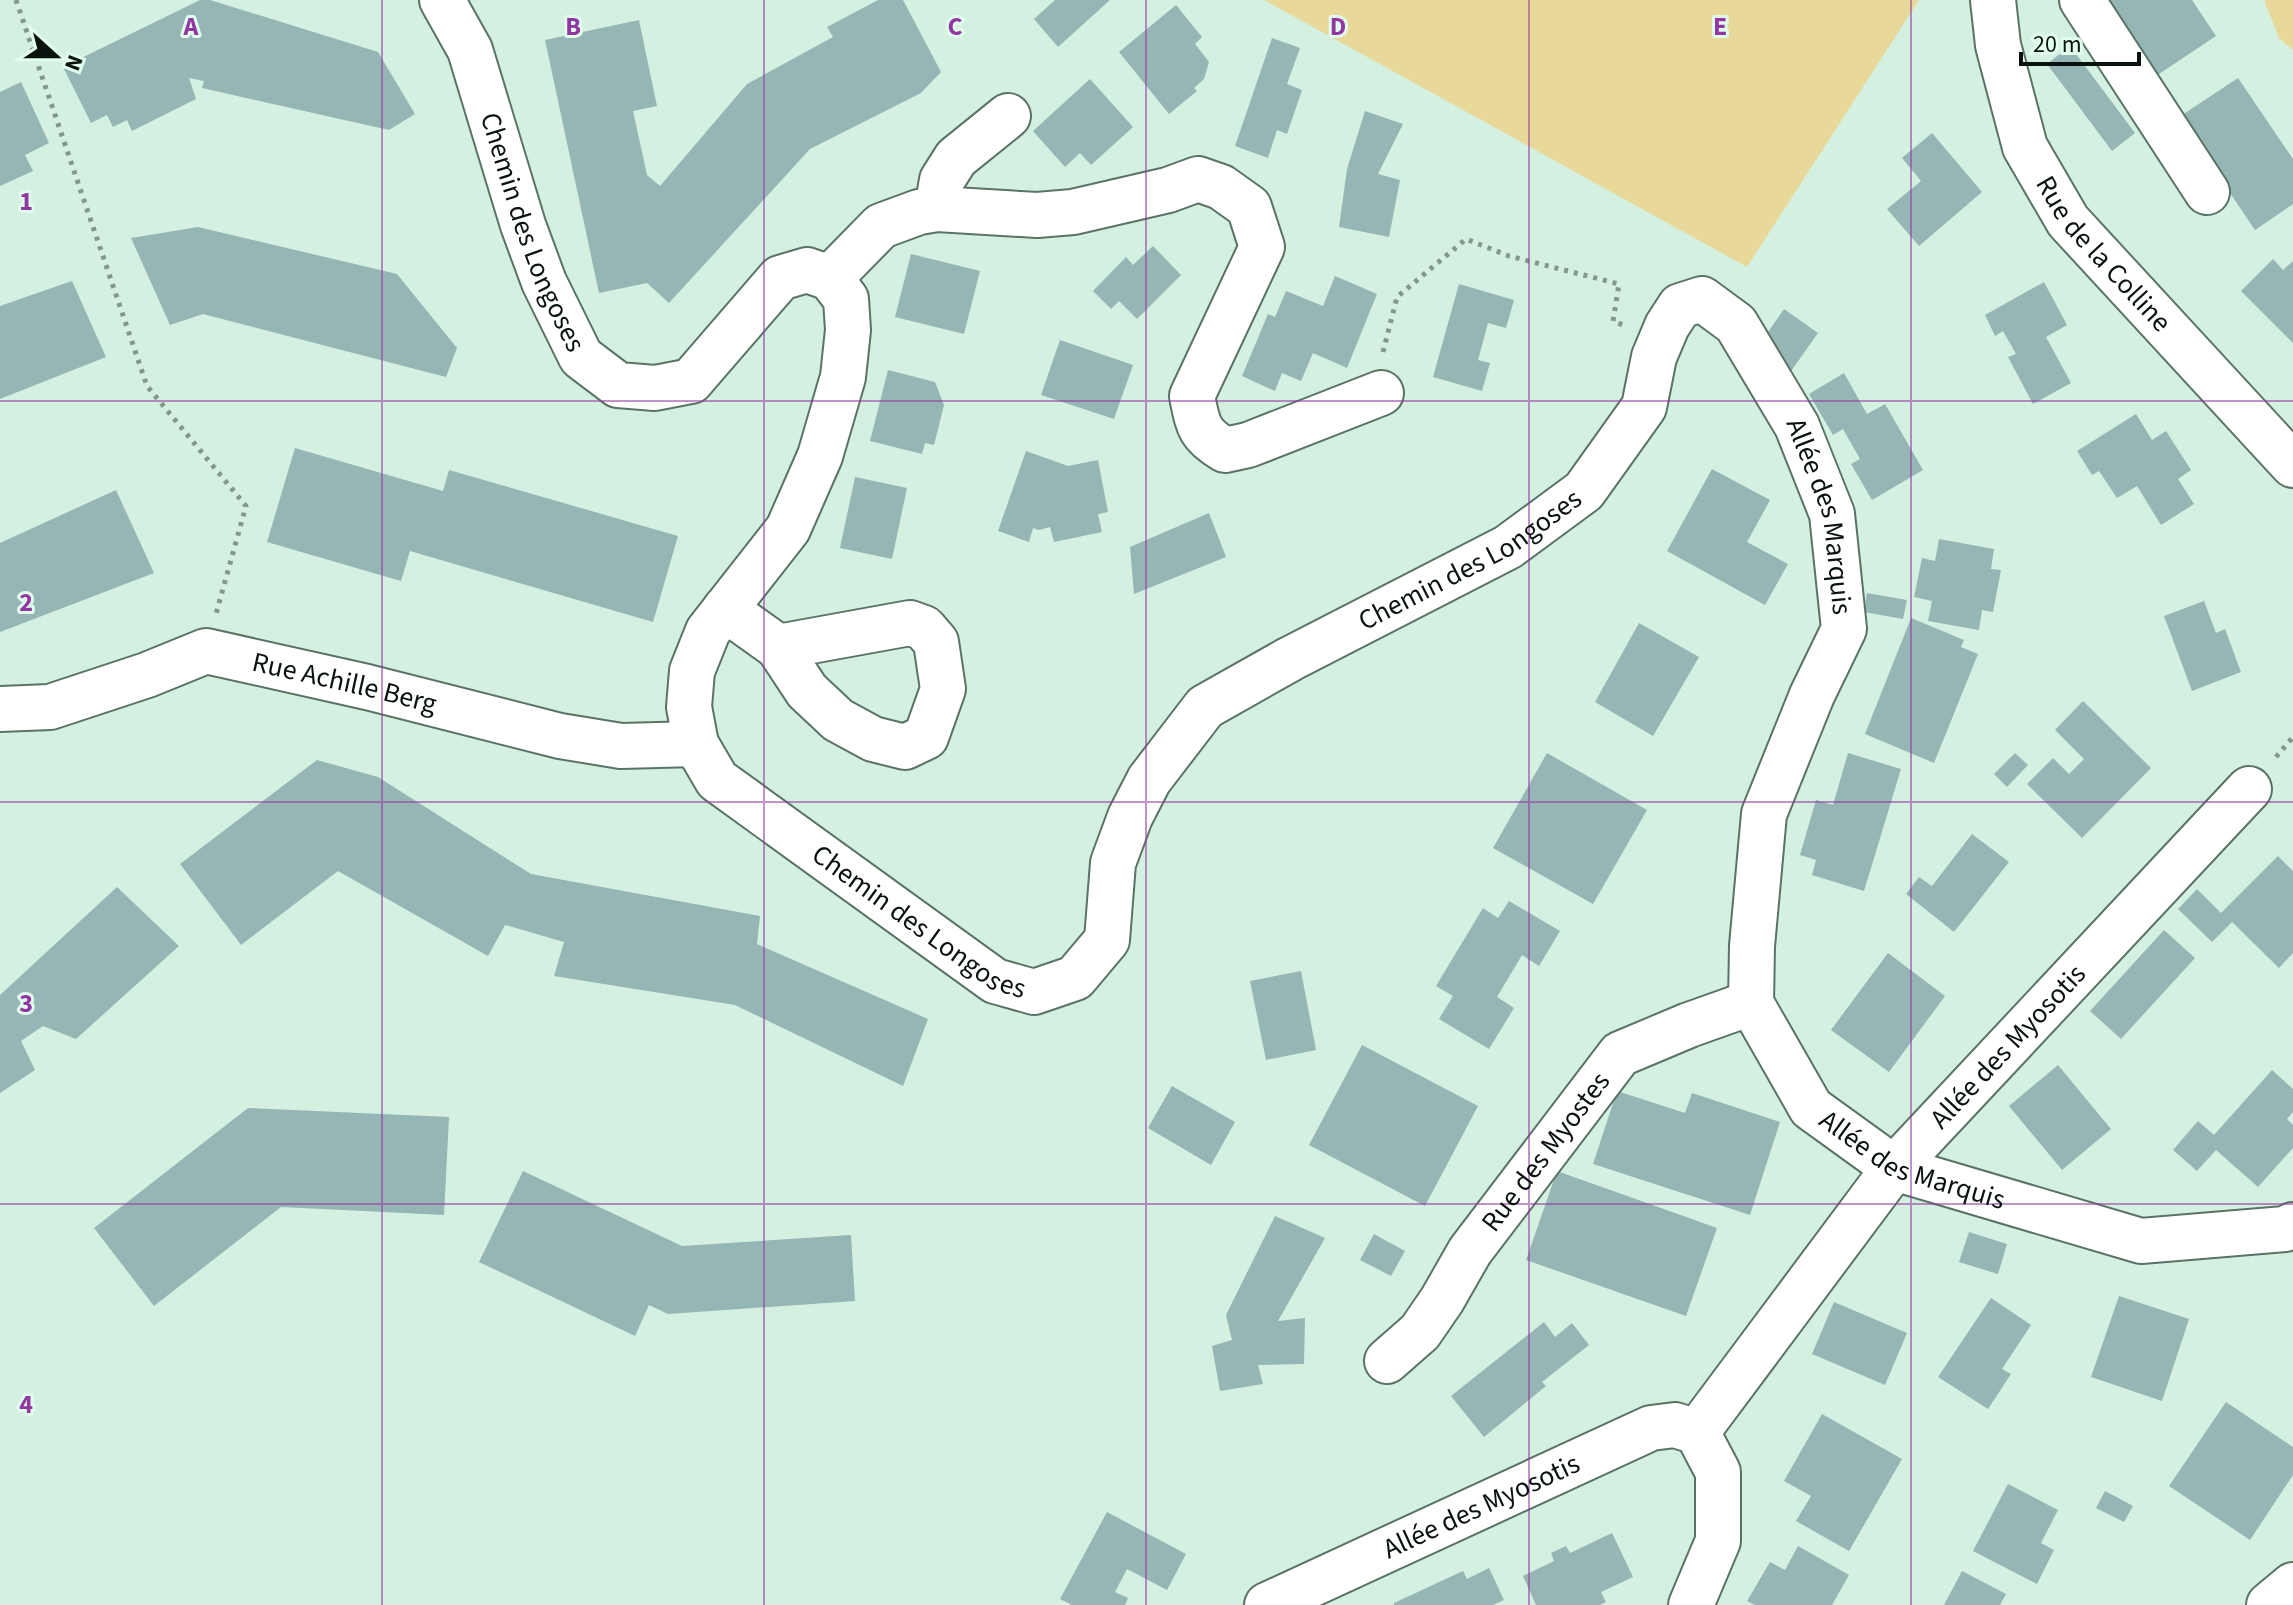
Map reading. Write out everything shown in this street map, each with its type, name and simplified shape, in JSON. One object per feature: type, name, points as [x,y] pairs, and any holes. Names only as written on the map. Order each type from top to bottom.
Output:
[{"type":"street","name":"Chemin des Longoses","points":[[442,0],[470,50],[523,225],[544,282],[581,357],[618,385],[655,388],[691,381],[780,278],[807,270],[830,278],[846,299],[848,330],[843,377],[820,456],[788,529],[708,631],[692,671],[689,707],[696,744],[717,780],[995,981],[1034,992],[1075,978],[1107,940],[1113,863],[1130,817],[1149,780],[1205,707],[1290,659],[1508,547],[1584,491],[1644,407],[1654,357],[1667,326],[1680,306]]},
{"type":"street","name":"Rue de la Colline","points":[[1993,0],[1998,45],[2025,147],[2068,221],[2293,465]]},
{"type":"street","points":[[2082,0],[2207,192]]},
{"type":"street","points":[[937,209],[942,180],[956,158],[1008,116]]},
{"type":"street","points":[[830,278],[881,226],[919,212],[937,209],[1049,214],[1073,212],[1168,190],[1198,179],[1221,187],[1249,207],[1262,247],[1192,396],[1197,419],[1207,440],[1225,450],[1248,445],[1378,395]]},
{"type":"street","name":"Allée des Marquis","points":[[1680,306],[1702,299],[1736,324],[1797,426],[1832,514],[1844,629],[1812,695],[1764,814],[1752,946],[1751,1003],[1811,1108],[1894,1168],[2141,1241],[2285,1229],[2293,1225]]},
{"type":"street","points":[[725,609],[778,647]]},
{"type":"street","name":"Rue Achille Berg","points":[[206,651],[367,687],[560,736],[621,746],[696,744]]},
{"type":"street","points":[[0,709],[50,707],[147,675],[206,651]]},
{"type":"street","name":"Allée des Myosotis","points":[[1267,1605],[1651,1428],[1675,1425],[1697,1432],[1894,1168],[2249,789]]},
{"type":"street","name":"Rue des Myostes","points":[[1387,1361],[1420,1332],[1470,1251],[1620,1054],[1751,1003]]},
{"type":"street","points":[[1691,1605],[1718,1541],[1718,1472],[1697,1432]]},
{"type":"street","points":[[2269,1605],[2293,1585]]},
{"type":"path","points":[[16,0],[147,386],[246,506],[206,651]]},
{"type":"path","points":[[1378,395],[1397,297],[1466,239],[1534,264],[1619,284],[1613,321],[1628,327]]},
{"type":"shaded area","points":[[1264,0],[1919,0],[1747,267]]},
{"type":"shaded area","points":[[2264,0],[2293,0],[2293,50],[2279,38]]},
{"type":"building","points":[[200,0],[210,0],[378,52],[415,114],[389,130],[202,88],[204,81],[189,78],[196,99],[132,131],[127,120],[113,127],[107,115],[91,123],[63,67]]},
{"type":"building","points":[[878,0],[903,0],[941,72],[921,93],[810,149],[669,303],[647,283],[599,293],[545,40],[639,20],[657,106],[633,111],[647,175],[660,186],[747,84],[833,37],[827,27]]},
{"type":"building","points":[[1055,0],[1110,0],[1058,47],[1034,19]]},
{"type":"building","points":[[2099,0],[2192,0],[2216,36],[2153,78]]},
{"type":"building","points":[[1176,5],[1202,37],[1195,44],[1209,62],[1204,79],[1194,88],[1197,91],[1169,114],[1119,52]]},
{"type":"building","points":[[1272,38],[1300,48],[1287,84],[1302,90],[1287,134],[1277,130],[1268,158],[1235,146]]},
{"type":"building","points":[[2070,46],[2135,133],[2112,151],[2047,64]]},
{"type":"building","points":[[2238,78],[2293,159],[2293,204],[2255,230],[2179,117]]},
{"type":"building","points":[[1090,79],[1133,127],[1091,165],[1080,153],[1065,167],[1033,131]]},
{"type":"building","points":[[21,82],[49,143],[25,155],[33,171],[0,186],[0,92]]},
{"type":"building","points":[[1365,111],[1403,124],[1378,174],[1400,180],[1389,237],[1339,227],[1347,169]]},
{"type":"building","points":[[1932,133],[1982,192],[1919,246],[1887,209],[1921,181],[1902,158]]},
{"type":"building","points":[[198,227],[397,274],[457,348],[446,377],[203,314],[170,325],[131,238]]},
{"type":"building","points":[[1153,246],[1181,275],[1137,319],[1119,301],[1111,309],[1093,291],[1126,257],[1133,265]]},
{"type":"building","points":[[911,254],[980,271],[964,334],[895,317]]},
{"type":"building","points":[[2273,259],[2283,270],[2293,261],[2293,343],[2241,291]]},
{"type":"building","points":[[1335,276],[1377,294],[1347,368],[1313,353],[1301,381],[1282,373],[1275,391],[1242,376],[1268,314],[1275,317],[1286,291],[1323,306]]},
{"type":"building","points":[[72,281],[106,357],[0,399],[0,306]]},
{"type":"building","points":[[2044,282],[2067,325],[2046,337],[2071,383],[2033,404],[2008,357],[2016,354],[2003,331],[1995,336],[1985,315]]},
{"type":"building","points":[[1459,284],[1514,300],[1506,328],[1488,323],[1478,360],[1490,363],[1482,391],[1433,377]]},
{"type":"building","points":[[1784,309],[1818,333],[1789,374],[1755,351]]},
{"type":"building","points":[[1060,340],[1133,365],[1114,419],[1041,395]]},
{"type":"building","points":[[888,370],[935,382],[944,405],[934,445],[925,443],[922,454],[870,441]]},
{"type":"building","points":[[1844,373],[1867,414],[1885,404],[1923,470],[1872,500],[1851,464],[1860,459],[1843,429],[1833,435],[1809,394]]},
{"type":"building","points":[[2136,414],[2152,440],[2166,431],[2191,470],[2178,479],[2194,504],[2161,525],[2137,486],[2117,498],[2099,471],[2092,475],[2077,451]]},
{"type":"building","points":[[295,448],[443,491],[449,470],[678,536],[653,622],[410,551],[401,581],[267,542]]},
{"type":"building","points":[[1026,451],[1068,466],[1098,460],[1108,512],[1098,514],[1102,532],[1054,542],[1050,527],[1033,528],[1029,542],[998,531]]},
{"type":"building","points":[[1712,469],[1770,500],[1747,542],[1788,564],[1765,605],[1667,551]]},
{"type":"building","points":[[855,477],[907,488],[892,559],[840,548]]},
{"type":"building","points":[[116,490],[154,573],[0,632],[0,543]]},
{"type":"building","points":[[1209,513],[1226,557],[1134,594],[1130,547]]},
{"type":"building","points":[[1939,539],[1994,549],[1991,569],[2001,570],[1993,612],[1982,610],[1979,630],[1928,621],[1932,601],[1914,597],[1922,558],[1935,561]]},
{"type":"building","points":[[1867,593],[1907,600],[1903,619],[1864,612]]},
{"type":"building","points":[[2204,601],[2216,633],[2225,629],[2241,672],[2192,691],[2164,616]]},
{"type":"building","points":[[1911,618],[1964,640],[1961,647],[1978,654],[1934,763],[1865,734]]},
{"type":"building","points":[[1639,623],[1699,657],[1653,736],[1595,702]]},
{"type":"building","points":[[2083,701],[2151,768],[2082,838],[2027,784],[2053,758],[2069,774],[2084,759],[2055,730]]},
{"type":"building","points":[[1547,753],[1647,810],[1593,904],[1493,848]]},
{"type":"building","points":[[1848,753],[1901,769],[1864,891],[1812,875],[1816,860],[1800,855],[1816,800],[1833,805]]},
{"type":"building","points":[[2015,753],[2028,765],[2007,787],[1994,774]]},
{"type":"building","points":[[317,760],[378,777],[531,874],[760,916],[757,944],[928,1019],[903,1086],[735,1005],[554,976],[564,942],[505,925],[488,956],[338,871],[241,945],[180,864]]},
{"type":"building","points":[[1972,834],[2009,862],[1954,932],[1906,894],[1919,877],[1932,886]]},
{"type":"building","points":[[2278,856],[2293,871],[2293,953],[2279,968],[2232,922],[2212,942],[2178,909],[2197,889],[2221,913]]},
{"type":"building","points":[[117,887],[179,946],[76,1039],[43,1026],[21,1041],[35,1070],[0,1093],[0,995]]},
{"type":"building","points":[[1509,901],[1560,931],[1539,966],[1522,955],[1497,997],[1514,1008],[1489,1049],[1439,1019],[1453,996],[1436,986],[1483,908],[1498,918]]},
{"type":"building","points":[[2164,930],[2195,958],[2121,1039],[2090,1011]]},
{"type":"building","points":[[1888,953],[1945,996],[1889,1072],[1831,1030]]},
{"type":"building","points":[[1301,971],[1316,1050],[1266,1060],[1250,981]]},
{"type":"building","points":[[1362,1045],[1478,1106],[1425,1206],[1309,1145]]},
{"type":"building","points":[[2058,1065],[2111,1129],[2062,1170],[2009,1106]]},
{"type":"building","points":[[2272,1070],[2293,1089],[2293,1112],[2287,1119],[2293,1125],[2293,1148],[2258,1187],[2216,1150],[2197,1171],[2173,1150],[2198,1121],[2214,1135]]},
{"type":"building","points":[[1172,1086],[1235,1122],[1211,1165],[1148,1128]]},
{"type":"building","points":[[1617,1091],[1685,1113],[1692,1093],[1780,1122],[1750,1215],[1593,1164]]},
{"type":"building","points":[[248,1108],[449,1117],[444,1215],[281,1207],[154,1306],[94,1228]]},
{"type":"building","points":[[523,1171],[682,1246],[851,1235],[855,1301],[668,1314],[649,1305],[635,1336],[479,1262]]},
{"type":"building","points":[[1557,1171],[1717,1228],[1686,1316],[1526,1260]]},
{"type":"building","points":[[1275,1216],[1325,1238],[1278,1321],[1305,1318],[1304,1364],[1258,1365],[1263,1384],[1220,1391],[1212,1346],[1232,1340],[1226,1315]]},
{"type":"building","points":[[1969,1232],[2007,1244],[1998,1274],[1959,1262]]},
{"type":"building","points":[[1374,1234],[1405,1251],[1391,1276],[1360,1260]]},
{"type":"building","points":[[2119,1296],[2189,1319],[2162,1401],[2091,1377]]},
{"type":"building","points":[[1991,1298],[2031,1325],[2002,1369],[2011,1374],[1988,1409],[1938,1377]]},
{"type":"building","points":[[1834,1302],[1907,1333],[1885,1385],[1812,1354]]},
{"type":"building","points":[[1544,1322],[1555,1337],[1572,1323],[1589,1345],[1542,1382],[1546,1386],[1484,1437],[1451,1396]]},
{"type":"building","points":[[2226,1402],[2293,1447],[2293,1475],[2250,1540],[2169,1486]]},
{"type":"building","points":[[1822,1414],[1902,1459],[1849,1551],[1796,1521],[1811,1496],[1784,1481]]},
{"type":"building","points":[[2008,1484],[2058,1510],[2041,1543],[2054,1550],[2037,1584],[1973,1551]]},
{"type":"building","points":[[2105,1491],[2133,1506],[2124,1522],[2096,1508]]},
{"type":"building","points":[[1107,1512],[1186,1554],[1167,1590],[1127,1569],[1115,1592],[1128,1598],[1125,1605],[1072,1605],[1060,1599]]},
{"type":"building","points":[[1612,1533],[1633,1577],[1601,1592],[1606,1602],[1600,1605],[1536,1605],[1523,1576],[1554,1561],[1551,1553],[1566,1546],[1570,1553]]},
{"type":"building","points":[[1798,1546],[1849,1575],[1832,1605],[1755,1605],[1747,1601],[1770,1562],[1785,1570]]},
{"type":"building","points":[[1489,1568],[1504,1600],[1493,1605],[1394,1605],[1463,1571],[1467,1579]]},
{"type":"building","points":[[1962,1571],[2006,1594],[2000,1605],[1944,1605]]}]
